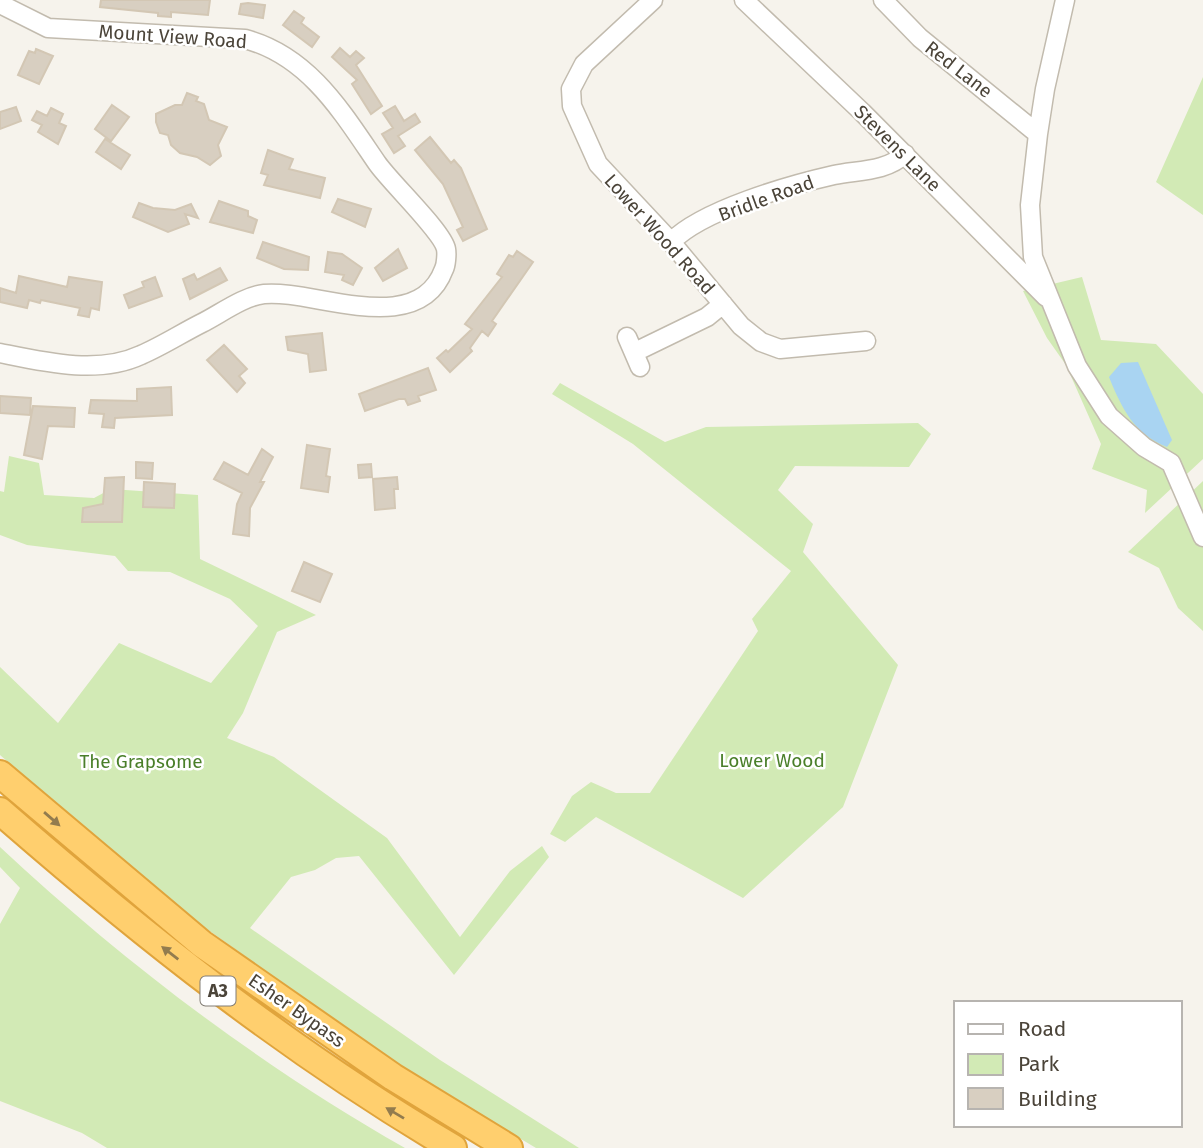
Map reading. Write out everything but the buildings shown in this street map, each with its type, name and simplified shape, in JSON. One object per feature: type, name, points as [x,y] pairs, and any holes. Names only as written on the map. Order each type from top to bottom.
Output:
[{"type":"highway","name":"Esher Bypass","points":[[0,774],[202,944],[393,1077],[509,1148]]},
{"type":"highway","name":"Esher Bypass","points":[[0,811],[105,903],[233,1002],[371,1099],[453,1148]]},
{"type":"street","name":"Lower Wood Road","points":[[653,0],[584,64],[571,89],[572,106],[598,164],[752,335],[779,349],[866,340]]},
{"type":"street","name":"Stevens Lane","points":[[744,0],[1049,299]]},
{"type":"street","name":"Red Lane","points":[[883,0],[920,38],[1038,134]]},
{"type":"street","points":[[1065,0],[1038,134],[1030,205],[1033,257],[1077,366],[1109,416],[1144,447],[1171,464],[1203,537]]},
{"type":"street","name":"Mount View Road","points":[[0,4],[48,28],[246,39],[269,45],[294,62],[336,101],[390,181],[438,232],[446,248],[444,268],[436,284],[414,301],[390,309],[264,294],[139,356],[97,365],[51,363],[0,353]]},
{"type":"street","name":"Bridle Road","points":[[671,242],[688,228],[778,190],[884,167],[905,155]]},
{"type":"street","points":[[1014,266],[1033,257]]},
{"type":"street","points":[[634,352],[708,317],[723,304]]},
{"type":"green space","points":[[1203,77],[1203,215],[1156,182]]},
{"type":"green space","points":[[1082,277],[1101,340],[1156,344],[1203,394],[1203,459],[1145,513],[1147,490],[1092,469],[1101,444],[1066,365],[1047,338],[1023,291]]},
{"type":"green space","name":"Lower Wood","points":[[560,383],[665,442],[706,427],[918,423],[931,434],[909,467],[795,466],[778,490],[813,524],[803,552],[898,665],[843,807],[743,898],[596,817],[565,842],[550,834],[572,796],[591,782],[616,793],[650,793],[758,631],[752,619],[791,571],[633,444],[552,394]]},
{"type":"green space","name":"The Grapsome","points":[[9,456],[39,463],[44,495],[94,498],[111,489],[198,495],[200,559],[316,615],[277,632],[243,713],[227,738],[274,757],[387,838],[460,937],[510,871],[542,846],[549,857],[454,975],[359,856],[336,858],[315,870],[291,877],[250,928],[440,1060],[579,1148],[536,1148],[403,1069],[169,902],[0,755],[0,667],[58,723],[119,643],[211,683],[258,626],[230,599],[170,572],[128,571],[115,556],[27,545],[0,535],[0,491],[4,492]]},
{"type":"green space","points":[[1203,481],[1203,631],[1178,608],[1159,568],[1128,552]]},
{"type":"green space","points":[[0,847],[94,930],[194,1009],[297,1082],[405,1148],[107,1148],[82,1133],[0,1101],[0,924],[20,888],[0,867]]},
{"type":"water","points":[[1138,362],[1172,440],[1167,447],[1146,435],[1130,419],[1109,377],[1121,363]]}]
